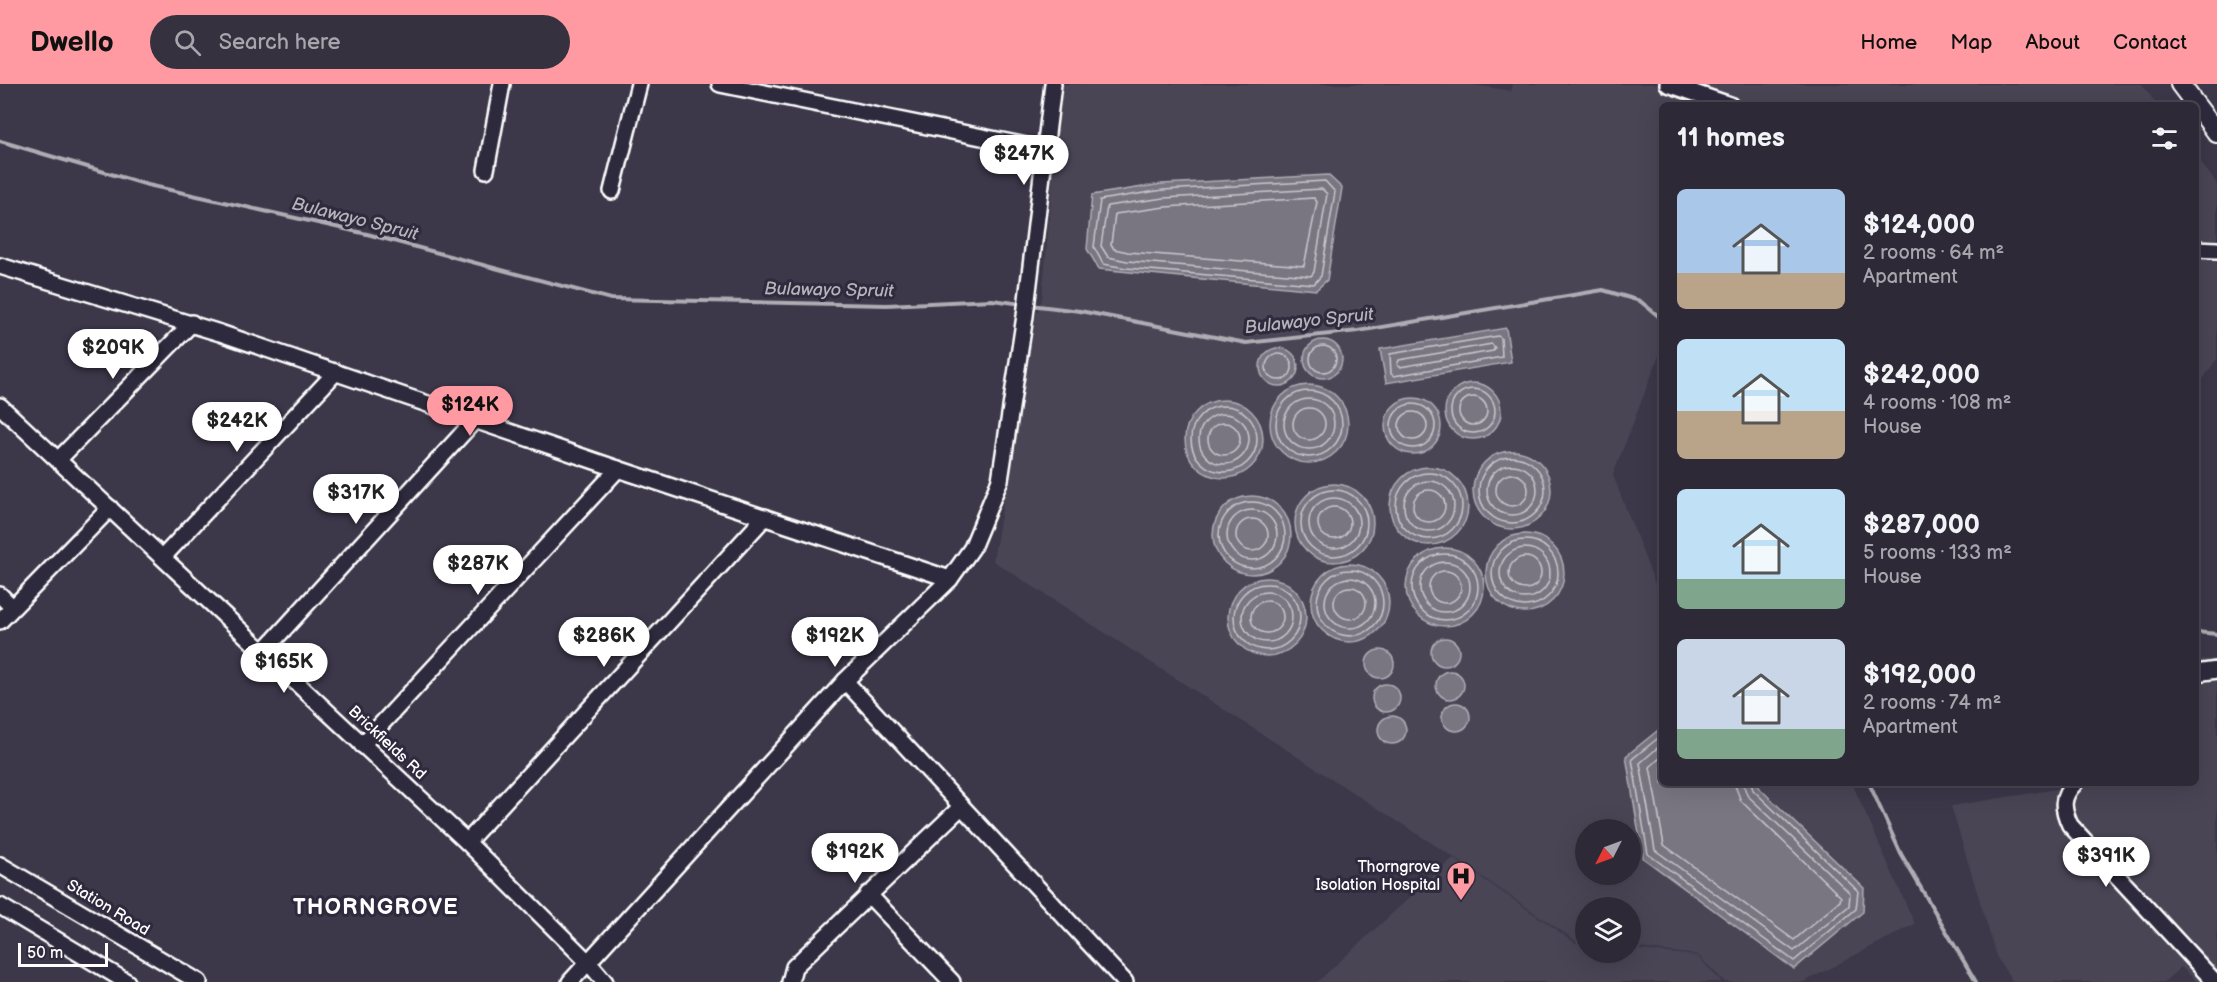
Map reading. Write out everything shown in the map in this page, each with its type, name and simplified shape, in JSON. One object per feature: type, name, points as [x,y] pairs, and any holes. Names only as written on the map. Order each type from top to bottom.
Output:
[{"type":"street","points":[[486,170],[502,84]]},
{"type":"street","points":[[612,191],[639,84]]},
{"type":"street","points":[[720,84],[1046,150]]},
{"type":"street","points":[[570,982],[845,681],[950,579],[972,548],[1000,480],[1025,316],[1053,84]]},
{"type":"street","points":[[1668,84],[1721,102]]},
{"type":"street","points":[[2180,84],[2194,102]]},
{"type":"street","points":[[2199,109],[2217,133]]},
{"type":"street","points":[[2199,249],[2217,250]]},
{"type":"street","points":[[0,266],[192,324],[474,421],[500,427],[618,470],[950,579]]},
{"type":"street","points":[[58,460],[192,324]]},
{"type":"street","points":[[163,557],[336,372]]},
{"type":"street","name":"Brickfields Rd","points":[[0,406],[467,842],[588,962],[605,982]]},
{"type":"street","points":[[263,652],[474,421]]},
{"type":"street","points":[[362,745],[618,470]]},
{"type":"street","points":[[0,621],[110,508]]},
{"type":"street","points":[[467,842],[765,517]]},
{"type":"street","points":[[0,595],[12,607]]},
{"type":"street","points":[[2199,673],[2217,670]]},
{"type":"street","points":[[845,681],[1125,982]]},
{"type":"street","points":[[2073,786],[2063,800],[2063,812],[2070,825],[2215,982]]},
{"type":"street","points":[[790,982],[794,968],[868,894],[961,807]]},
{"type":"street","name":"Station Road","points":[[0,865],[199,982]]},
{"type":"street","points":[[868,894],[952,982]]},
{"type":"street","points":[[0,906],[127,982]]},
{"type":"shaded area","points":[[1061,84],[1469,84],[1511,91],[1513,84],[1659,84],[1705,102],[1659,102],[1659,356],[1613,475],[1659,594],[1659,786],[1853,786],[1915,924],[1804,982],[1725,982],[1697,955],[1641,948],[1641,897],[1575,897],[1575,940],[1453,857],[993,561],[1036,315],[1042,299]]},
{"type":"shaded area","points":[[1689,84],[2142,84],[2155,102],[1722,102]]},
{"type":"shaded area","points":[[2199,160],[2217,184],[2217,359],[2199,385]]},
{"type":"shaded area","points":[[2217,659],[2217,982],[2197,982],[2181,967],[2164,982],[2013,982],[1997,958],[1951,806],[2057,789],[2060,786],[2199,786],[2199,660]]},
{"type":"shaded area","name":"Thorngrove Isolation Hospital","points":[[1453,858],[1575,942],[1575,963],[1641,963],[1641,950],[1697,956],[1722,982],[1317,982]]},
{"type":"water","points":[[1328,175],[1342,188],[1327,280],[1316,290],[1099,269],[1087,249],[1092,195],[1162,184]]},
{"type":"water","points":[[1506,328],[1511,362],[1386,383],[1380,349]]},
{"type":"water","points":[[1323,340],[1337,345],[1342,359],[1337,373],[1323,378],[1309,373],[1304,359],[1309,345]]},
{"type":"water","points":[[1279,348],[1293,353],[1298,367],[1293,381],[1279,386],[1265,381],[1260,367],[1265,353]]},
{"type":"water","points":[[1473,383],[1484,385],[1493,391],[1499,400],[1501,411],[1499,422],[1493,431],[1484,437],[1473,439],[1462,437],[1453,431],[1447,422],[1445,411],[1447,400],[1453,391],[1462,385]]},
{"type":"water","points":[[1309,385],[1324,388],[1337,396],[1345,409],[1348,424],[1345,439],[1337,452],[1324,460],[1309,463],[1294,460],[1281,452],[1273,439],[1270,424],[1273,409],[1281,396],[1294,388]]},
{"type":"water","points":[[1413,398],[1424,400],[1433,406],[1439,415],[1441,426],[1439,437],[1433,446],[1424,452],[1413,454],[1402,452],[1393,446],[1387,437],[1385,426],[1387,415],[1393,406],[1402,400]]},
{"type":"water","points":[[1224,400],[1239,403],[1252,411],[1260,424],[1263,439],[1260,454],[1252,467],[1239,475],[1224,478],[1209,475],[1196,467],[1188,454],[1185,439],[1188,424],[1196,411],[1209,403]]},
{"type":"water","points":[[1512,451],[1527,454],[1540,462],[1548,475],[1551,490],[1548,505],[1540,518],[1527,526],[1512,529],[1497,526],[1484,518],[1476,505],[1473,490],[1476,475],[1484,462],[1497,454]]},
{"type":"water","points":[[1429,467],[1444,470],[1457,478],[1465,491],[1468,506],[1465,521],[1457,534],[1444,542],[1429,545],[1414,542],[1401,534],[1393,521],[1390,506],[1393,491],[1401,478],[1414,470]]},
{"type":"water","points":[[1334,484],[1349,487],[1362,495],[1370,508],[1373,523],[1370,538],[1362,551],[1349,559],[1334,562],[1319,559],[1306,551],[1298,538],[1295,523],[1298,508],[1306,495],[1319,487]]},
{"type":"water","points":[[1252,496],[1267,499],[1280,507],[1288,520],[1291,535],[1288,550],[1280,563],[1267,571],[1252,574],[1237,571],[1224,563],[1216,550],[1213,535],[1216,520],[1224,507],[1237,499]]},
{"type":"water","points":[[1525,534],[1540,537],[1553,545],[1561,558],[1564,573],[1561,588],[1553,601],[1540,609],[1525,612],[1510,609],[1497,601],[1489,588],[1486,573],[1489,558],[1497,545],[1510,537]]},
{"type":"water","points":[[1445,548],[1460,551],[1473,559],[1481,572],[1484,587],[1481,602],[1473,615],[1460,623],[1445,626],[1430,623],[1417,615],[1409,602],[1406,587],[1409,572],[1417,559],[1430,551]]},
{"type":"water","points":[[1350,564],[1365,567],[1378,575],[1386,588],[1389,603],[1386,618],[1378,631],[1365,639],[1350,642],[1335,639],[1322,631],[1314,618],[1311,603],[1314,588],[1322,575],[1335,567]]},
{"type":"water","points":[[1267,578],[1282,581],[1295,589],[1303,602],[1306,617],[1303,632],[1295,645],[1282,653],[1267,656],[1252,653],[1239,645],[1231,632],[1228,617],[1231,602],[1239,589],[1252,581]]},
{"type":"water","points":[[1445,638],[1455,642],[1459,652],[1455,662],[1445,666],[1435,662],[1431,652],[1435,642]]},
{"type":"water","points":[[1380,650],[1390,654],[1394,664],[1390,674],[1380,678],[1370,674],[1366,664],[1370,654]]},
{"type":"water","points":[[1450,671],[1460,675],[1464,685],[1460,695],[1450,699],[1440,695],[1436,685],[1440,675]]},
{"type":"water","points":[[1386,684],[1396,688],[1400,698],[1396,708],[1386,712],[1376,708],[1372,698],[1376,688]]},
{"type":"water","points":[[1456,703],[1466,707],[1470,717],[1466,727],[1456,731],[1446,727],[1442,717],[1446,707]]},
{"type":"water","points":[[1392,716],[1402,720],[1406,730],[1402,740],[1392,744],[1382,740],[1378,730],[1382,720]]},
{"type":"water","points":[[1659,729],[1659,786],[1757,786],[1864,888],[1863,912],[1794,969],[1643,858],[1641,819],[1636,819],[1626,756]]},
{"type":"waterway","name":"Bulawayo Spruit","points":[[0,141],[148,185],[367,234],[611,299],[887,305],[992,300],[1023,304]]},
{"type":"waterway","name":"Bulawayo Spruit","points":[[1030,305],[1080,311],[1246,343],[1358,331],[1603,290],[1640,301],[1659,317]]},
{"type":"waterway","name":"Bulawayo Spruit","points":[[2199,632],[2217,634]]},
{"type":"waterway","points":[[1870,786],[1901,854],[1976,982]]},
{"type":"place","name":"Thorngrove Isolation Hospital","points":[[1461,902]]},
{"type":"district","name":"THORNGROVE","points":[[376,907]]}]
